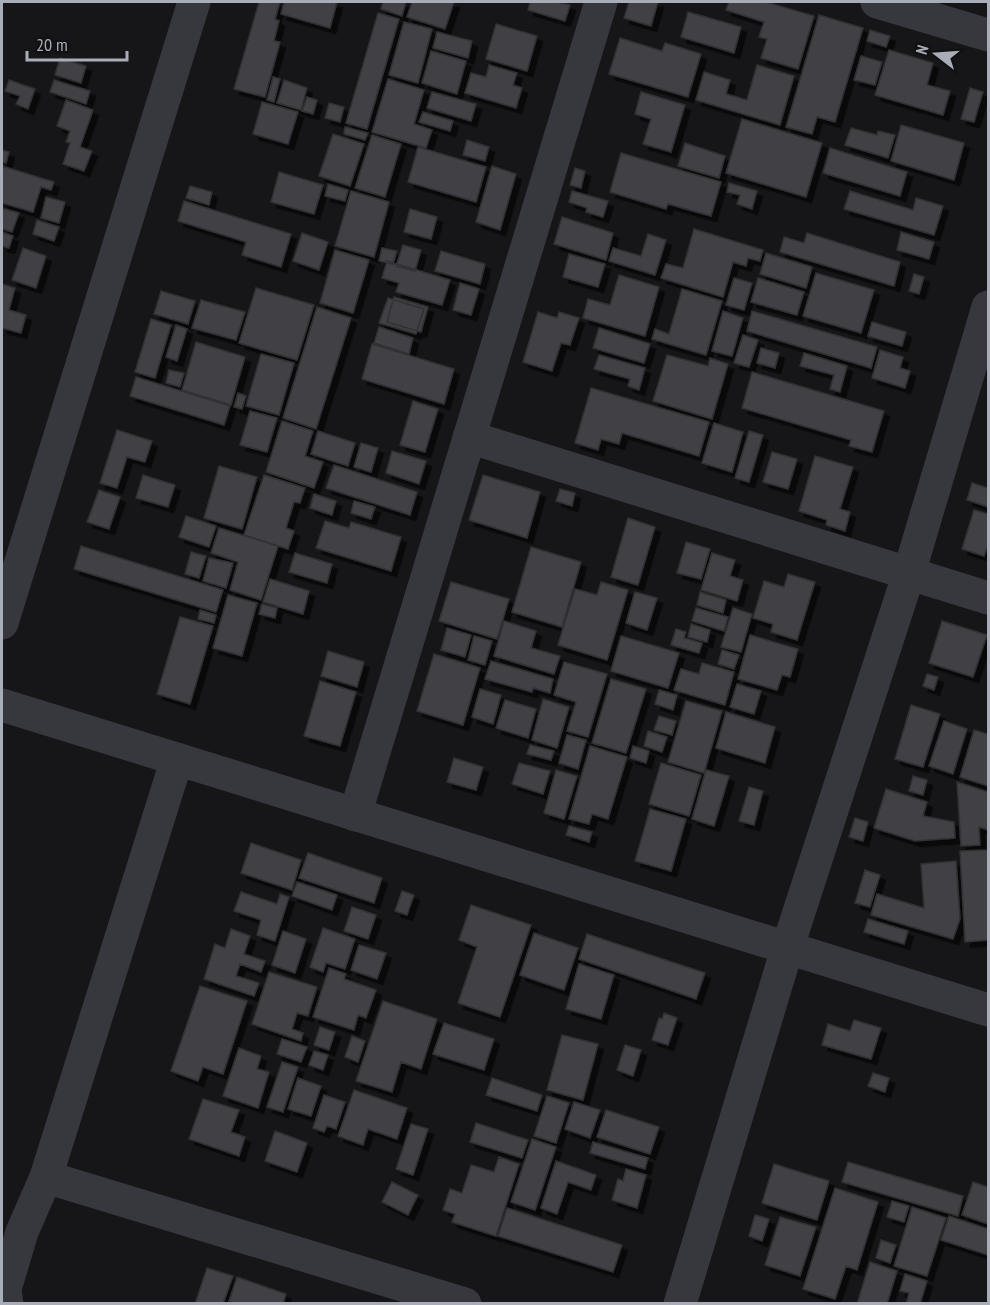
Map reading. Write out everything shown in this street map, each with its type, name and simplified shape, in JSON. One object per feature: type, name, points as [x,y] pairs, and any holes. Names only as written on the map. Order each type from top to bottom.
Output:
[{"type":"street","points":[[2,623],[194,2]]},
{"type":"street","points":[[356,815],[601,2]]},
{"type":"street","points":[[877,2],[988,35]]},
{"type":"street","points":[[680,1304],[787,949],[909,573],[988,307]]},
{"type":"street","points":[[469,437],[988,598]]},
{"type":"street","points":[[2,705],[988,1010]]},
{"type":"street","points":[[5,1293],[22,1232],[46,1178],[177,759]]},
{"type":"street","points":[[46,1178],[465,1304]]},
{"type":"building","points":[[259,2],[280,2],[275,19],[279,21],[274,41],[280,42],[265,97],[234,89]]},
{"type":"building","points":[[284,2],[337,2],[330,28],[281,14]]},
{"type":"building","points":[[383,2],[406,2],[402,16],[381,9]]},
{"type":"building","points":[[412,2],[454,2],[445,29],[407,17]]},
{"type":"building","points":[[530,2],[557,2],[570,5],[565,21],[528,10]]},
{"type":"building","points":[[629,2],[658,2],[651,26],[624,18]]},
{"type":"building","points":[[729,2],[766,2],[814,16],[798,69],[761,58],[767,39],[759,37],[764,22],[726,10]]},
{"type":"building","points":[[688,12],[741,27],[734,53],[681,37]]},
{"type":"building","points":[[378,13],[399,19],[367,129],[346,123]]},
{"type":"building","points":[[819,15],[863,28],[835,122],[817,117],[812,134],[786,127]]},
{"type":"building","points":[[404,22],[432,29],[418,83],[389,75]]},
{"type":"building","points":[[496,24],[537,36],[527,71],[486,59]]},
{"type":"building","points":[[870,30],[890,36],[886,47],[867,41]]},
{"type":"building","points":[[437,32],[472,41],[468,58],[433,48]]},
{"type":"building","points":[[620,38],[662,51],[665,43],[701,54],[688,97],[609,74]]},
{"type":"building","points":[[889,50],[933,63],[927,85],[950,91],[943,115],[875,95]]},
{"type":"building","points":[[431,51],[466,61],[457,94],[422,83]]},
{"type":"building","points":[[861,56],[882,62],[875,85],[854,80]]},
{"type":"building","points":[[60,58],[86,66],[81,83],[55,75]]},
{"type":"building","points":[[489,65],[517,73],[513,85],[522,88],[516,108],[465,93],[471,73],[486,77]]},
{"type":"building","points":[[757,65],[794,76],[780,125],[696,100],[704,72],[730,80],[726,94],[747,100]]},
{"type":"building","points":[[273,77],[280,79],[274,102],[267,100]]},
{"type":"building","points":[[388,79],[424,90],[414,124],[432,130],[426,148],[372,132]]},
{"type":"building","points":[[9,80],[35,89],[28,109],[16,104],[20,96],[5,91]]},
{"type":"building","points":[[54,80],[90,91],[86,104],[50,92]]},
{"type":"building","points":[[284,80],[307,88],[301,110],[277,103]]},
{"type":"building","points":[[970,88],[983,92],[974,122],[961,119]]},
{"type":"building","points":[[432,92],[476,104],[471,121],[427,108]]},
{"type":"building","points":[[641,92],[685,105],[671,152],[643,144],[651,119],[635,114]]},
{"type":"building","points":[[307,97],[317,100],[313,114],[302,111]]},
{"type":"building","points":[[66,100],[93,110],[80,147],[92,151],[84,171],[63,164],[70,143],[66,142],[70,131],[57,126]]},
{"type":"building","points":[[262,102],[298,112],[288,144],[253,134]]},
{"type":"building","points":[[329,103],[344,107],[340,122],[325,118]]},
{"type":"building","points":[[423,112],[453,121],[450,131],[419,122]]},
{"type":"building","points":[[742,119],[822,143],[806,197],[726,173]]},
{"type":"building","points":[[901,125],[964,143],[954,180],[891,161]]},
{"type":"building","points":[[345,127],[368,133],[365,140],[344,134]]},
{"type":"building","points":[[851,128],[877,135],[878,131],[895,135],[888,158],[845,145]]},
{"type":"building","points":[[333,134],[364,144],[350,186],[319,176]]},
{"type":"building","points":[[372,135],[401,144],[385,197],[355,188]]},
{"type":"building","points":[[467,140],[489,147],[485,161],[463,155]]},
{"type":"building","points":[[685,143],[725,156],[719,178],[678,166]]},
{"type":"building","points":[[418,147],[486,167],[476,202],[408,182]]},
{"type":"building","points":[[830,148],[907,172],[900,196],[823,173]]},
{"type":"building","points":[[2,150],[9,152],[6,163],[2,162]]},
{"type":"building","points":[[621,153],[721,182],[711,216],[668,204],[666,209],[610,192]]},
{"type":"building","points":[[2,166],[54,182],[51,190],[41,187],[33,212],[2,203]]},
{"type":"building","points":[[492,166],[516,174],[500,230],[476,222]]},
{"type":"building","points":[[575,168],[585,171],[581,188],[570,185]]},
{"type":"building","points":[[279,172],[323,185],[314,214],[271,202]]},
{"type":"building","points":[[729,183],[757,191],[752,209],[737,204],[740,195],[727,192]]},
{"type":"building","points":[[328,184],[348,190],[345,201],[325,196]]},
{"type":"building","points":[[190,186],[212,192],[209,205],[186,198]]},
{"type":"building","points":[[351,191],[389,202],[374,257],[335,246]]},
{"type":"building","points":[[572,191],[608,201],[603,217],[586,212],[587,208],[569,202]]},
{"type":"building","points":[[850,191],[913,210],[916,198],[943,206],[934,235],[844,209]]},
{"type":"building","points":[[46,197],[65,202],[59,223],[41,218]]},
{"type":"building","points":[[184,201],[291,234],[281,267],[242,255],[246,242],[178,221]]},
{"type":"building","points":[[2,208],[19,213],[12,232],[2,229]]},
{"type":"building","points":[[410,209],[437,217],[431,239],[404,232]]},
{"type":"building","points":[[562,217],[613,233],[606,260],[554,244]]},
{"type":"building","points":[[37,220],[59,227],[54,241],[33,234]]},
{"type":"building","points":[[694,229],[763,250],[760,261],[748,258],[746,266],[733,262],[723,297],[661,278],[666,264],[683,268]]},
{"type":"building","points":[[2,232],[13,236],[9,248],[2,246]]},
{"type":"building","points":[[901,232],[934,242],[929,259],[897,250]]},
{"type":"building","points":[[302,233],[328,242],[319,270],[293,261]]},
{"type":"building","points":[[807,233],[900,262],[894,286],[780,252],[784,237],[804,243]]},
{"type":"building","points":[[648,234],[666,240],[655,275],[609,261],[613,248],[641,256]]},
{"type":"building","points":[[403,245],[421,250],[415,271],[396,266]]},
{"type":"building","points":[[23,248],[46,256],[36,288],[12,280]]},
{"type":"building","points":[[382,248],[397,251],[393,264],[379,261]]},
{"type":"building","points":[[335,250],[369,260],[353,313],[320,303]]},
{"type":"building","points":[[441,251],[485,264],[480,284],[435,271]]},
{"type":"building","points":[[766,253],[812,267],[806,288],[760,274]]},
{"type":"building","points":[[569,254],[605,264],[598,287],[563,277]]},
{"type":"building","points":[[387,261],[450,280],[442,305],[396,292],[399,283],[382,278]]},
{"type":"building","points":[[816,273],[874,290],[861,333],[803,316]]},
{"type":"building","points":[[914,274],[924,277],[919,294],[909,291]]},
{"type":"building","points":[[619,275],[659,287],[645,336],[583,318],[588,299],[610,305]]},
{"type":"building","points":[[734,278],[752,283],[744,310],[726,305]]},
{"type":"building","points":[[758,278],[804,292],[797,315],[751,302]]},
{"type":"building","points":[[460,283],[479,289],[471,315],[453,310]]},
{"type":"building","points":[[2,284],[15,288],[9,310],[26,315],[21,333],[2,328]]},
{"type":"building","points":[[256,288],[314,305],[297,360],[239,343]]},
{"type":"building","points":[[682,289],[722,301],[706,355],[652,339],[655,329],[669,334]]},
{"type":"building","points":[[161,291],[195,301],[188,324],[154,314]]},
{"type":"building","points":[[394,297],[428,307],[421,332],[387,322]]},
{"type":"building","points":[[388,298],[424,309],[416,334],[379,323]]},
{"type":"building","points":[[201,300],[245,312],[236,340],[192,328]]},
{"type":"building","points":[[317,307],[351,318],[316,429],[283,418]]},
{"type":"building","points":[[723,311],[743,318],[732,356],[712,351]]},
{"type":"building","points":[[752,311],[877,347],[871,368],[747,331]]},
{"type":"building","points":[[538,312],[557,318],[559,312],[579,318],[570,345],[561,343],[552,371],[523,362]]},
{"type":"building","points":[[151,319],[171,325],[155,378],[135,372]]},
{"type":"building","points":[[872,322],[906,332],[902,346],[868,336]]},
{"type":"building","points":[[176,325],[187,329],[177,361],[166,357]]},
{"type":"building","points":[[379,327],[413,338],[409,354],[374,343]]},
{"type":"building","points":[[599,328],[650,344],[644,363],[593,348]]},
{"type":"building","points":[[743,335],[758,340],[749,367],[734,363]]},
{"type":"building","points":[[196,342],[245,357],[231,405],[182,390]]},
{"type":"building","points":[[372,344],[454,369],[444,404],[362,379]]},
{"type":"building","points":[[761,348],[779,353],[775,368],[757,363]]},
{"type":"building","points":[[880,350],[903,357],[900,368],[910,371],[905,388],[872,378]]},
{"type":"building","points":[[804,353],[847,366],[840,392],[830,389],[834,375],[800,366]]},
{"type":"building","points":[[261,354],[294,363],[279,415],[246,406]]},
{"type":"building","points":[[599,355],[645,368],[639,390],[628,386],[630,379],[594,369]]},
{"type":"building","points":[[667,355],[708,366],[710,358],[728,364],[712,419],[653,401]]},
{"type":"building","points":[[169,370],[184,373],[180,387],[166,383]]},
{"type":"building","points":[[752,372],[884,411],[872,452],[849,446],[851,440],[742,408]]},
{"type":"building","points":[[136,377],[230,406],[224,425],[130,396]]},
{"type":"building","points":[[591,388],[709,422],[699,456],[622,433],[619,444],[601,439],[598,450],[575,443]]},
{"type":"building","points":[[238,393],[246,396],[242,409],[234,407]]},
{"type":"building","points":[[413,401],[438,409],[425,452],[400,445]]},
{"type":"building","points":[[250,411],[277,418],[267,452],[240,445]]},
{"type":"building","points":[[282,421],[313,431],[305,456],[323,462],[314,488],[266,472]]},
{"type":"building","points":[[714,423],[743,432],[732,472],[702,463]]},
{"type":"building","points":[[117,430],[152,441],[145,462],[127,457],[117,488],[100,483]]},
{"type":"building","points":[[318,431],[355,443],[348,466],[311,454]]},
{"type":"building","points":[[749,431],[763,435],[749,482],[735,478]]},
{"type":"building","points":[[361,443],[378,448],[371,472],[354,467]]},
{"type":"building","points":[[392,451],[426,461],[419,484],[386,473]]},
{"type":"building","points":[[772,452],[797,459],[788,489],[763,482]]},
{"type":"building","points":[[815,456],[853,467],[840,509],[850,512],[845,531],[826,525],[827,520],[799,511]]},
{"type":"building","points":[[334,465],[417,492],[410,515],[326,488]]},
{"type":"building","points":[[219,466],[257,477],[242,529],[204,518]]},
{"type":"building","points":[[143,475],[175,485],[168,507],[136,498]]},
{"type":"building","points":[[264,475],[305,488],[300,503],[294,502],[286,528],[294,531],[288,549],[244,535]]},
{"type":"building","points":[[483,475],[540,492],[527,538],[469,520]]},
{"type":"building","points":[[972,483],[988,488],[988,507],[967,500]]},
{"type":"building","points":[[560,489],[575,493],[572,506],[556,501]]},
{"type":"building","points":[[99,490],[120,497],[109,529],[87,522]]},
{"type":"building","points":[[314,494],[336,501],[332,515],[310,508]]},
{"type":"building","points":[[354,501],[375,507],[371,519],[351,513]]},
{"type":"building","points":[[974,510],[988,514],[988,548],[984,556],[962,549]]},
{"type":"building","points":[[186,516],[216,526],[209,547],[179,537]]},
{"type":"building","points":[[628,518],[655,527],[638,585],[611,577]]},
{"type":"building","points":[[325,521],[349,528],[351,522],[401,537],[391,571],[316,548]]},
{"type":"building","points":[[219,528],[278,546],[261,600],[230,590],[238,562],[211,553]]},
{"type":"building","points":[[686,542],[710,549],[701,579],[677,573]]},
{"type":"building","points":[[81,546],[223,590],[216,612],[74,569]]},
{"type":"building","points":[[531,547],[581,562],[562,627],[512,612]]},
{"type":"building","points":[[191,552],[206,556],[199,578],[185,574]]},
{"type":"building","points":[[295,553],[332,564],[327,583],[289,572]]},
{"type":"building","points":[[712,553],[735,560],[730,576],[743,580],[737,601],[701,590]]},
{"type":"building","points":[[209,558],[233,563],[226,588],[203,581]]},
{"type":"building","points":[[788,574],[815,582],[797,640],[771,632],[773,624],[753,618],[764,581],[784,587]]},
{"type":"building","points":[[270,579],[309,591],[303,614],[263,602]]},
{"type":"building","points":[[451,582],[509,599],[497,639],[439,621]]},
{"type":"building","points":[[601,582],[628,590],[607,660],[558,645],[575,589],[597,595]]},
{"type":"building","points":[[635,592],[657,598],[647,630],[626,623]]},
{"type":"building","points":[[700,592],[726,600],[723,613],[697,605]]},
{"type":"building","points":[[228,595],[257,603],[242,656],[213,648]]},
{"type":"building","points":[[262,604],[277,608],[275,618],[259,614]]},
{"type":"building","points":[[696,608],[728,617],[724,631],[692,621]]},
{"type":"building","points":[[733,608],[752,614],[741,652],[721,647]]},
{"type":"building","points":[[200,610],[216,615],[214,623],[198,619]]},
{"type":"building","points":[[180,617],[213,626],[190,704],[157,694]]},
{"type":"building","points":[[504,621],[536,631],[531,648],[560,656],[554,674],[494,656]]},
{"type":"building","points":[[942,621],[987,635],[973,677],[929,663]]},
{"type":"building","points":[[691,624],[710,630],[707,642],[688,637]]},
{"type":"building","points":[[447,628],[471,635],[465,657],[441,650]]},
{"type":"building","points":[[676,629],[686,632],[684,638],[702,643],[699,653],[671,645]]},
{"type":"building","points":[[750,635],[798,649],[790,677],[782,675],[777,690],[738,679]]},
{"type":"building","points":[[474,636],[492,641],[485,665],[468,660]]},
{"type":"building","points":[[621,636],[679,653],[668,688],[611,671]]},
{"type":"building","points":[[722,650],[739,655],[734,669],[718,664]]},
{"type":"building","points":[[328,651],[364,662],[357,687],[321,676]]},
{"type":"building","points":[[434,654],[480,668],[463,725],[417,711]]},
{"type":"building","points":[[491,661],[553,679],[550,693],[533,688],[532,692],[485,679]]},
{"type":"building","points":[[564,662],[607,674],[588,737],[567,731],[576,702],[554,695]]},
{"type":"building","points":[[702,663],[734,672],[725,705],[674,690],[681,669],[699,674]]},
{"type":"building","points":[[927,674],[938,677],[934,690],[923,686]]},
{"type":"building","points":[[611,679],[646,689],[626,753],[592,743]]},
{"type":"building","points":[[320,681],[356,692],[340,746],[304,736]]},
{"type":"building","points":[[737,684],[761,691],[754,714],[730,707]]},
{"type":"building","points":[[480,689],[501,695],[493,724],[472,717]]},
{"type":"building","points":[[659,690],[677,695],[673,710],[655,704]]},
{"type":"building","points":[[543,699],[569,707],[557,748],[532,740]]},
{"type":"building","points":[[505,700],[536,709],[528,738],[496,728]]},
{"type":"building","points":[[686,701],[722,711],[704,773],[668,762]]},
{"type":"building","points":[[911,705],[940,714],[923,767],[895,759]]},
{"type":"building","points":[[726,712],[775,727],[765,763],[716,748]]},
{"type":"building","points":[[659,716],[676,721],[672,735],[654,730]]},
{"type":"building","points":[[944,721],[967,729],[953,774],[929,766]]},
{"type":"building","points":[[974,730],[988,734],[988,786],[960,777]]},
{"type":"building","points":[[648,731],[667,737],[662,752],[644,746]]},
{"type":"building","points":[[567,735],[586,740],[578,769],[559,763]]},
{"type":"building","points":[[530,745],[554,751],[551,760],[527,754]]},
{"type":"building","points":[[590,746],[627,757],[608,819],[592,814],[589,824],[569,819]]},
{"type":"building","points":[[633,746],[649,751],[646,763],[630,758]]},
{"type":"building","points":[[454,758],[483,767],[476,790],[447,782]]},
{"type":"building","points":[[519,763],[550,771],[543,794],[512,784]]},
{"type":"building","points":[[661,763],[701,775],[689,816],[649,804]]},
{"type":"building","points":[[556,770],[577,776],[564,819],[544,813]]},
{"type":"building","points":[[706,770],[729,776],[714,826],[692,819]]},
{"type":"building","points":[[913,776],[927,780],[923,795],[909,791]]},
{"type":"building","points":[[957,782],[988,792],[988,830],[979,827],[980,845],[961,846]]},
{"type":"building","points":[[749,787],[763,791],[754,825],[739,821]]},
{"type":"building","points":[[886,789],[927,802],[923,816],[954,822],[955,838],[915,841],[874,828]]},
{"type":"building","points":[[650,809],[686,819],[671,871],[635,861]]},
{"type":"building","points":[[855,818],[868,822],[863,841],[849,837]]},
{"type":"building","points":[[569,826],[592,832],[589,842],[566,835]]},
{"type":"building","points":[[251,843],[301,860],[292,890],[241,873]]},
{"type":"building","points":[[988,850],[988,940],[965,942],[960,851]]},
{"type":"building","points":[[308,853],[382,878],[374,903],[299,878]]},
{"type":"building","points":[[956,861],[960,919],[953,939],[871,915],[877,894],[924,908],[921,864]]},
{"type":"building","points":[[865,870],[880,875],[870,907],[855,903]]},
{"type":"building","points":[[297,882],[337,895],[332,910],[292,896]]},
{"type":"building","points":[[402,891],[414,895],[407,915],[395,911]]},
{"type":"building","points":[[241,892],[277,904],[280,894],[289,897],[275,941],[257,935],[261,920],[234,911]]},
{"type":"building","points":[[471,905],[531,925],[500,1017],[458,1003],[477,947],[459,940]]},
{"type":"building","points":[[352,907],[376,915],[368,939],[344,931]]},
{"type":"building","points":[[868,919],[908,931],[904,944],[864,932]]},
{"type":"building","points":[[323,928],[355,939],[345,969],[326,963],[323,972],[310,967]]},
{"type":"building","points":[[231,929],[250,936],[244,954],[265,961],[261,972],[240,964],[236,976],[259,983],[254,996],[204,979],[215,944],[225,948]]},
{"type":"building","points":[[283,931],[306,939],[295,973],[272,965]]},
{"type":"building","points":[[534,933],[578,948],[564,990],[520,975]]},
{"type":"building","points":[[587,934],[705,973],[696,999],[579,959]]},
{"type":"building","points":[[359,945],[386,953],[377,979],[351,970]]},
{"type":"building","points":[[579,964],[614,975],[601,1019],[566,1009]]},
{"type":"building","points":[[329,968],[346,974],[344,979],[376,990],[366,1018],[358,1015],[354,1030],[313,1017]]},
{"type":"building","points":[[269,972],[317,987],[308,1016],[297,1013],[292,1029],[303,1033],[301,1041],[252,1024]]},
{"type":"building","points":[[200,986],[247,1001],[223,1074],[203,1067],[198,1081],[171,1071]]},
{"type":"building","points":[[383,1001],[437,1019],[421,1069],[401,1062],[392,1092],[356,1081]]},
{"type":"building","points":[[664,1013],[677,1018],[668,1045],[652,1040],[659,1018],[662,1019]]},
{"type":"building","points":[[854,1020],[881,1028],[871,1059],[822,1045],[828,1024],[850,1031]]},
{"type":"building","points":[[444,1023],[494,1039],[484,1070],[433,1054]]},
{"type":"building","points":[[320,1027],[335,1032],[329,1050],[314,1045]]},
{"type":"building","points":[[562,1035],[598,1044],[583,1100],[547,1090]]},
{"type":"building","points":[[352,1036],[365,1041],[358,1062],[345,1057]]},
{"type":"building","points":[[282,1039],[307,1047],[301,1062],[277,1054]]},
{"type":"building","points":[[625,1045],[641,1050],[633,1076],[617,1070]]},
{"type":"building","points":[[239,1048],[261,1056],[257,1069],[269,1072],[258,1108],[223,1096]]},
{"type":"building","points":[[314,1051],[328,1055],[323,1070],[309,1065]]},
{"type":"building","points":[[282,1062],[298,1067],[283,1112],[267,1107]]},
{"type":"building","points":[[873,1073],[889,1078],[885,1092],[868,1086]]},
{"type":"building","points":[[298,1078],[321,1086],[311,1116],[288,1109]]},
{"type":"building","points":[[492,1078],[542,1095],[537,1111],[486,1095]]},
{"type":"building","points":[[354,1090],[407,1108],[397,1139],[368,1129],[363,1145],[338,1136]]},
{"type":"building","points":[[324,1095],[345,1102],[336,1129],[327,1126],[324,1132],[313,1128]]},
{"type":"building","points":[[547,1096],[569,1103],[556,1143],[534,1136]]},
{"type":"building","points":[[203,1099],[239,1110],[231,1132],[245,1137],[239,1156],[189,1139]]},
{"type":"building","points":[[574,1102],[600,1110],[590,1138],[565,1129]]},
{"type":"building","points":[[606,1110],[659,1127],[650,1154],[597,1137]]},
{"type":"building","points":[[476,1123],[528,1140],[522,1158],[470,1142]]},
{"type":"building","points":[[411,1124],[428,1129],[413,1175],[396,1169]]},
{"type":"building","points":[[275,1131],[307,1143],[297,1172],[265,1161]]},
{"type":"building","points":[[532,1139],[556,1147],[535,1210],[511,1202]]},
{"type":"building","points":[[593,1142],[648,1158],[645,1169],[590,1153]]},
{"type":"building","points":[[499,1157],[519,1164],[496,1236],[452,1222],[455,1214],[443,1210],[450,1189],[462,1193],[471,1165],[494,1172]]},
{"type":"building","points":[[556,1161],[596,1175],[591,1190],[568,1182],[557,1214],[541,1208]]},
{"type":"building","points":[[848,1162],[963,1196],[958,1216],[842,1182]]},
{"type":"building","points":[[774,1164],[829,1181],[817,1220],[762,1203]]},
{"type":"building","points":[[626,1169],[646,1175],[637,1208],[612,1200],[618,1179],[623,1181]]},
{"type":"building","points":[[392,1182],[418,1195],[408,1215],[382,1202]]},
{"type":"building","points":[[973,1182],[988,1187],[988,1224],[962,1215]]},
{"type":"building","points":[[835,1188],[878,1202],[857,1270],[846,1266],[835,1299],[803,1289]]},
{"type":"building","points":[[892,1201],[909,1206],[904,1222],[887,1217]]},
{"type":"building","points":[[912,1207],[946,1218],[927,1276],[894,1266]]},
{"type":"building","points":[[507,1208],[622,1245],[613,1272],[498,1236]]},
{"type":"building","points":[[755,1215],[769,1219],[762,1241],[749,1236]]},
{"type":"building","points":[[949,1216],[988,1229],[988,1255],[941,1240]]},
{"type":"building","points":[[780,1217],[816,1227],[800,1276],[765,1265]]},
{"type":"building","points":[[881,1240],[896,1245],[890,1263],[876,1258]]},
{"type":"building","points":[[870,1262],[897,1271],[887,1304],[857,1304]]},
{"type":"building","points":[[207,1268],[233,1276],[223,1304],[195,1304]]},
{"type":"building","points":[[905,1274],[927,1281],[920,1304],[906,1304],[909,1293],[900,1291]]},
{"type":"building","points":[[237,1277],[286,1294],[283,1304],[236,1304],[229,1301]]}]
